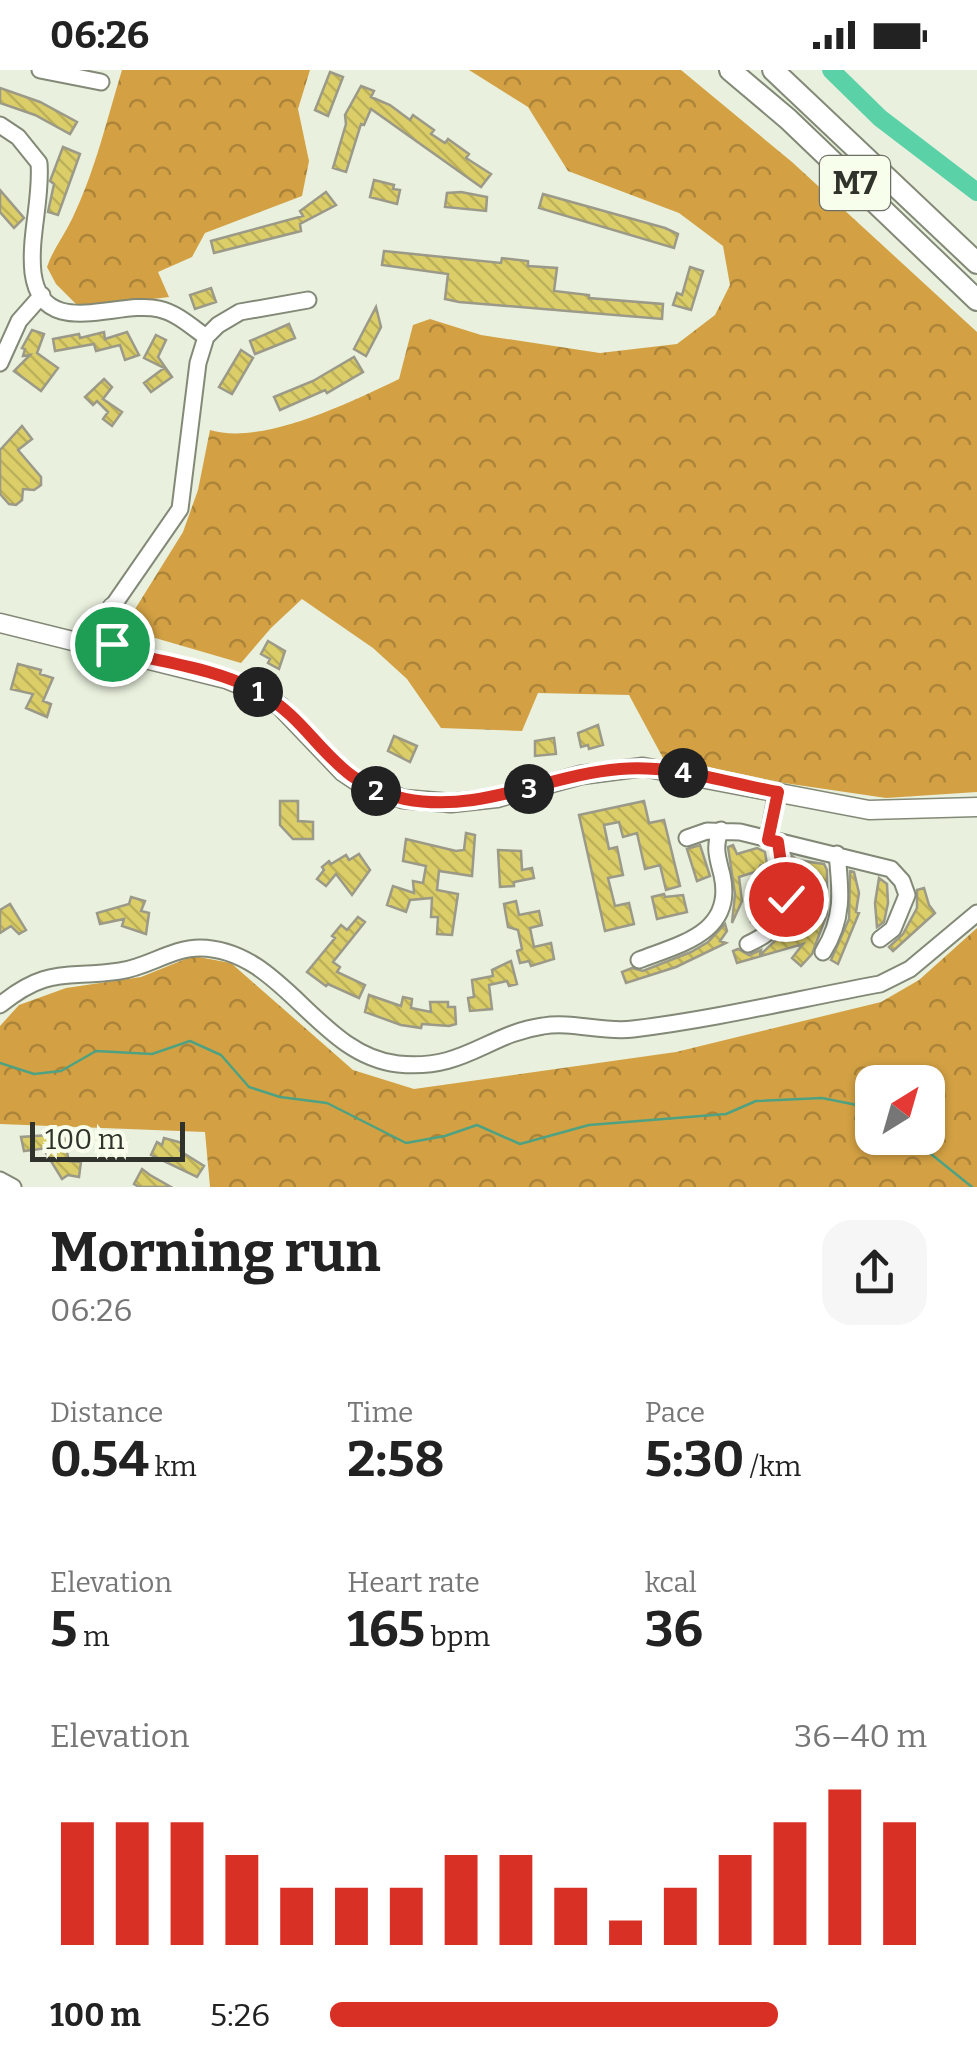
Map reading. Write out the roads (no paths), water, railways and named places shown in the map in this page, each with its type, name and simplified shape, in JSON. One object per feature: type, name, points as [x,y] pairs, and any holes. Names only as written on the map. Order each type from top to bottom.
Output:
[{"type":"highway","name":"M7","points":[[730,70],[788,119],[977,300]]},
{"type":"highway","name":"M7","points":[[773,70],[977,263]]},
{"type":"main road","points":[[112,608],[110,633],[116,651]]},
{"type":"main road","points":[[0,623],[226,679],[258,692],[280,706],[343,772],[361,784],[402,799],[451,803],[497,798],[581,775],[644,768],[869,810],[977,807]]},
{"type":"street","points":[[40,70],[101,82]]},
{"type":"street","points":[[0,124],[18,137],[40,163],[33,267],[42,295],[58,310],[76,315],[160,309],[206,337]]},
{"type":"street","points":[[0,363],[18,321],[42,295]]},
{"type":"street","points":[[96,646],[112,608],[180,509],[198,363],[206,337],[240,312],[308,300]]},
{"type":"street","points":[[748,944],[774,931],[785,910],[786,889],[773,841],[778,792]]},
{"type":"street","points":[[639,960],[702,934],[718,914],[725,896],[716,846],[721,830]]},
{"type":"street","points":[[687,838],[721,830],[884,866],[902,880],[907,894],[894,929],[880,939]]},
{"type":"street","points":[[823,952],[840,914],[837,854]]},
{"type":"street","points":[[0,1004],[41,978],[128,970],[178,952],[216,949],[236,956],[276,982],[332,1034],[365,1056],[399,1064],[442,1063],[541,1026],[630,1030],[880,984],[910,970],[977,913]]},
{"type":"street","points":[[0,1180],[14,1187]]},
{"type":"waterway","points":[[831,70],[880,118],[977,192]]},
{"type":"waterway","points":[[0,1063],[34,1074],[61,1071],[96,1051],[152,1054],[190,1041],[221,1055],[249,1087],[280,1097],[327,1103],[406,1143],[477,1125],[520,1144],[589,1125],[726,1114],[756,1101],[822,1098],[855,1105]]},
{"type":"waterway","points":[[932,1155],[972,1187]]}]
